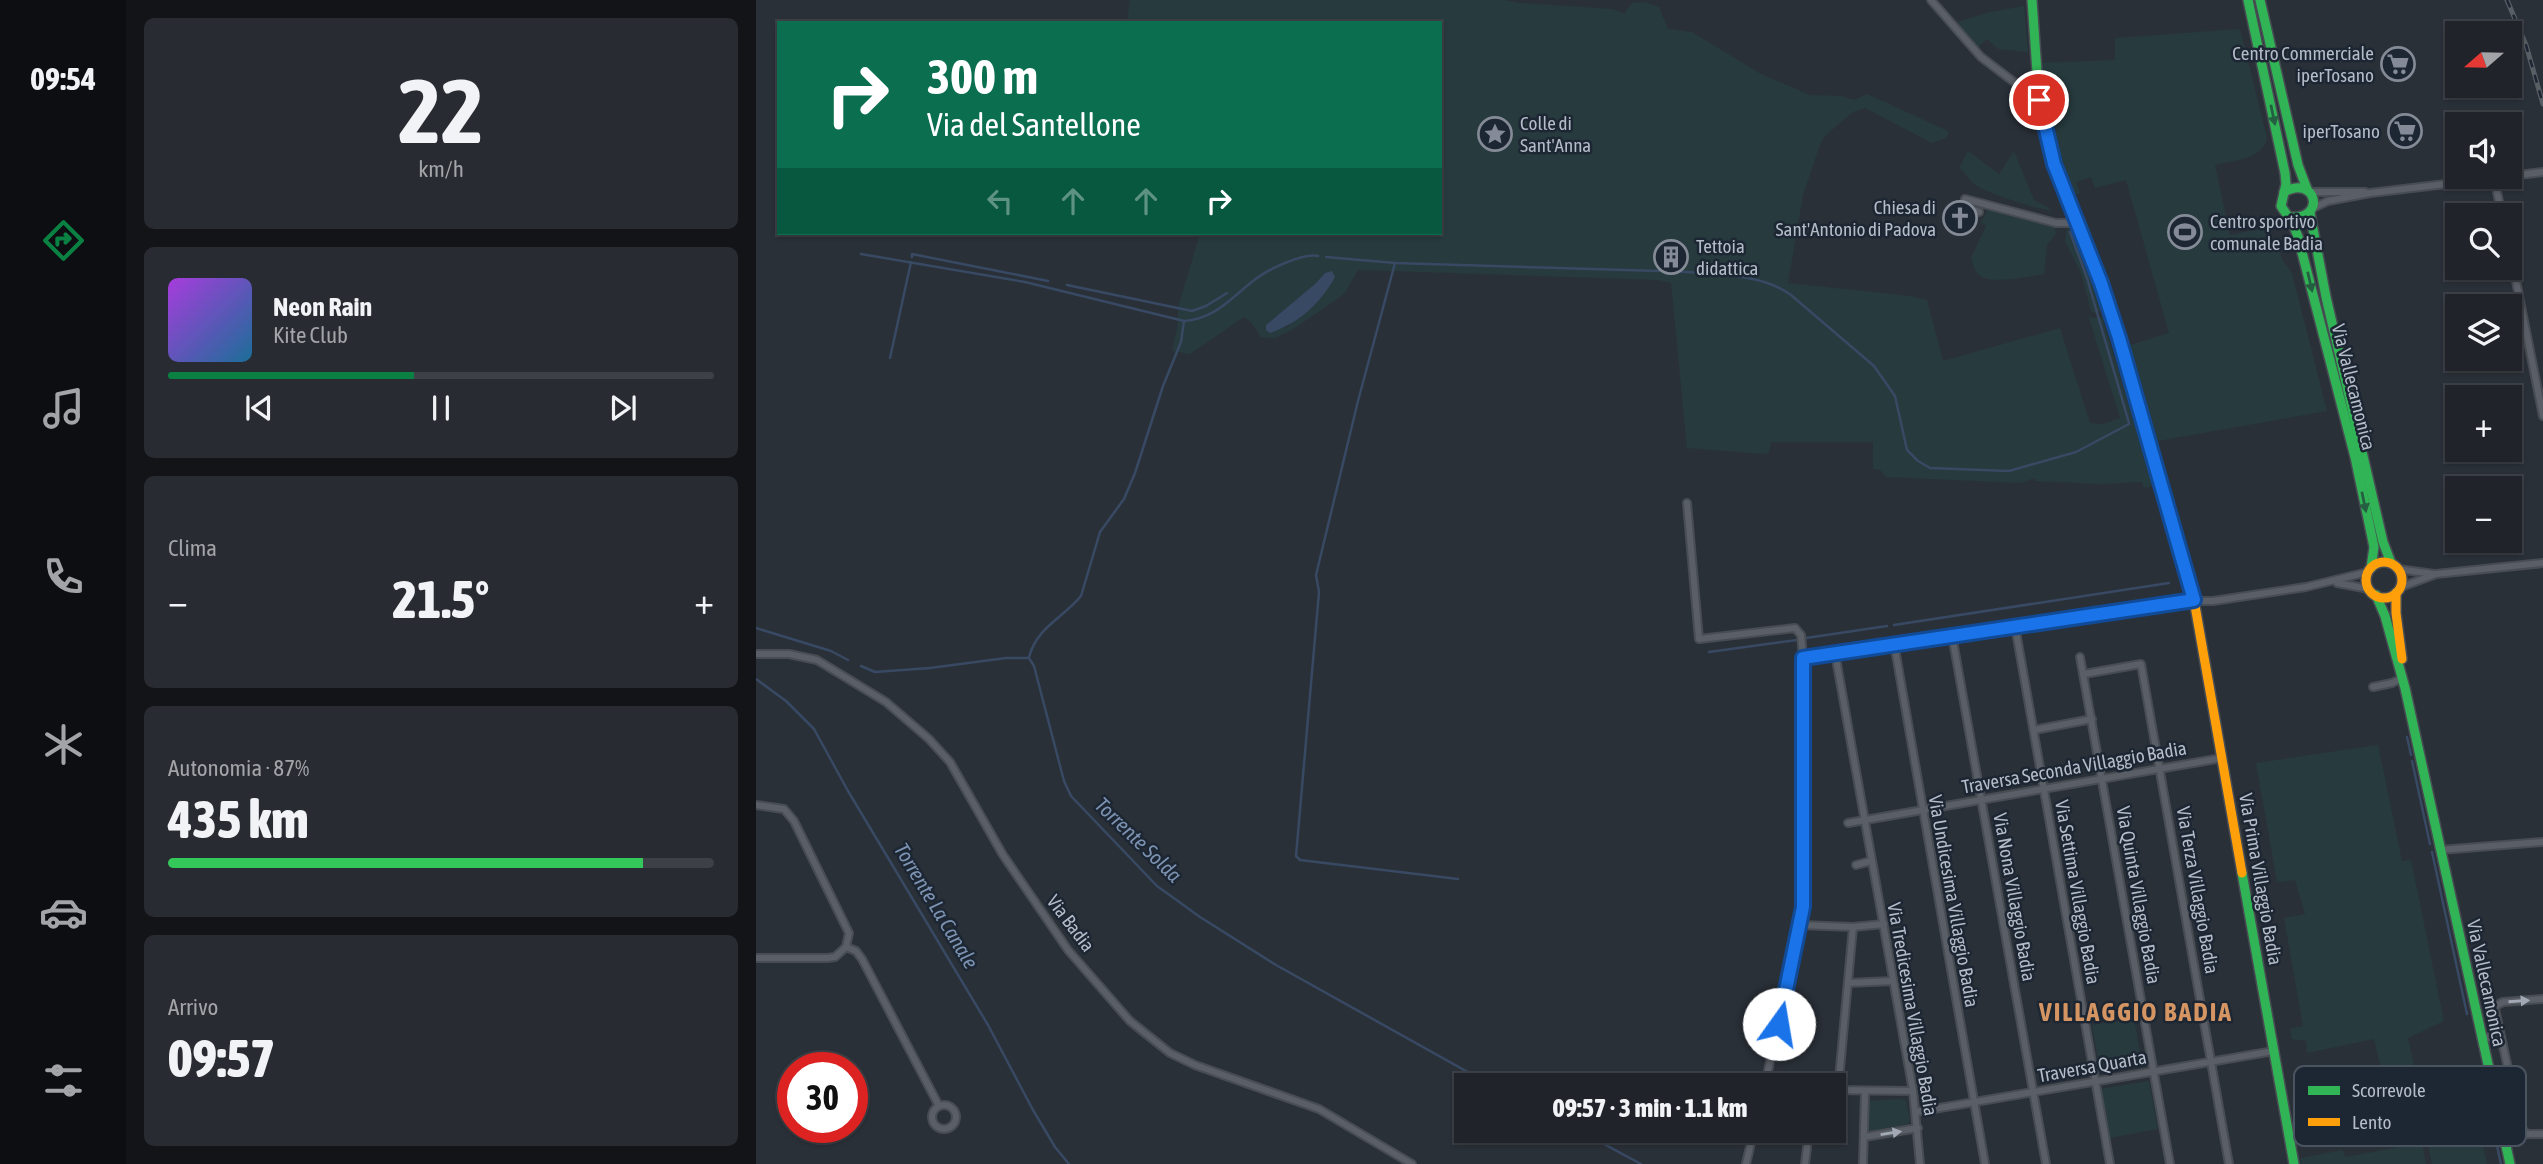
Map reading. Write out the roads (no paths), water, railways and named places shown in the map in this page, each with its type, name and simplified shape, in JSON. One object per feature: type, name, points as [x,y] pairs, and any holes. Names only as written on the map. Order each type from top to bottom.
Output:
[{"type":"main road","points":[[2032,0],[2039,100],[2054,164],[2101,283],[2119,338],[2194,600]]},
{"type":"main road","points":[[2248,0],[2285,169],[2281,206],[2289,217],[2302,218],[2311,211],[2314,200],[2298,165],[2260,0]]},
{"type":"main road","points":[[2284,192],[2295,186],[2308,190]]},
{"type":"main road","name":"Via Vallecamonica","points":[[2311,211],[2326,297],[2383,542],[2395,566]]},
{"type":"main road","name":"Via Vallecamonica","points":[[2289,217],[2296,230],[2355,457],[2374,547],[2370,570]]},
{"type":"main road","points":[[2378,563],[2395,566],[2402,578],[2398,590],[2389,597],[2372,592],[2366,578],[2370,570],[2378,563]]},
{"type":"main road","name":"Via Vallecamonica","points":[[2398,590],[2396,613],[2404,683]]},
{"type":"main road","name":"Via Vallecamonica","points":[[2372,592],[2385,616],[2404,683],[2488,1066]]},
{"type":"main road","name":"Via Prima Villaggio Badia","points":[[2194,600],[2294,1164]]},
{"type":"main road","name":"Via Vallecamonica","points":[[2505,1146],[2510,1164]]},
{"type":"street","points":[[1931,0],[1981,57],[2039,100]]},
{"type":"street","points":[[2522,174],[2543,172]]},
{"type":"street","points":[[2311,211],[2328,201],[2445,184]]},
{"type":"street","points":[[2308,190],[2370,193]]},
{"type":"street","points":[[2497,192],[2499,203]]},
{"type":"street","points":[[1979,212],[1965,207],[1965,199],[2056,223],[2078,223]]},
{"type":"street","points":[[2516,280],[2543,416]]},
{"type":"street","points":[[1687,503],[1699,639],[1795,628],[1801,635],[1803,907],[1768,1073]]},
{"type":"street","points":[[2398,590],[2436,574],[2543,562]]},
{"type":"street","points":[[2395,566],[2436,574]]},
{"type":"street","points":[[1803,658],[2194,600],[2213,601],[2331,583],[2370,570]]},
{"type":"street","points":[[2331,583],[2350,584],[2372,592]]},
{"type":"street","name":"Via Settima Villaggio Badia","points":[[2015,626],[2110,1164]]},
{"type":"street","name":"Via Nona Villaggio Badia","points":[[1952,635],[2046,1164]]},
{"type":"street","name":"Via Undicesima Villaggio Badia","points":[[1894,643],[1985,1164]]},
{"type":"street","name":"Via Tredicesima Villaggio Badia","points":[[1835,653],[1913,1091],[1920,1164]]},
{"type":"street","name":"Via Badia","points":[[756,654],[804,655],[823,663],[886,702],[929,739],[950,762],[1009,866],[1068,950],[1130,1021],[1170,1053],[1195,1065],[1320,1109],[1412,1164]]},
{"type":"street","name":"Via Quinta Villaggio Badia","points":[[2080,657],[2170,1164]]},
{"type":"street","name":"Via Terza Villaggio Badia","points":[[2084,674],[2141,664],[2230,1164]]},
{"type":"street","points":[[2373,687],[2404,683]]},
{"type":"street","points":[[2034,730],[2092,719]]},
{"type":"street","name":"Traversa Seconda Villaggio Badia","points":[[1848,823],[2222,758]]},
{"type":"street","points":[[756,804],[784,809],[794,821],[849,933],[846,947],[835,957],[756,958]]},
{"type":"street","points":[[2440,850],[2543,842]]},
{"type":"street","points":[[1856,865],[1871,860]]},
{"type":"street","points":[[1801,925],[1853,927],[1884,923]]},
{"type":"street","points":[[1838,1073],[1853,927]]},
{"type":"street","points":[[846,947],[856,951],[862,959],[939,1106]]},
{"type":"street","points":[[1847,983],[1893,981]]},
{"type":"street","points":[[2507,1066],[2495,1006],[2506,1002],[2543,999]]},
{"type":"street","points":[[1779,1024],[1793,1027]]},
{"type":"street","points":[[2481,1036],[2491,1038],[2503,1046]]},
{"type":"street","name":"Traversa Quarta","points":[[1916,1112],[2274,1051]]},
{"type":"street","points":[[1846,1091],[1913,1091]]},
{"type":"street","points":[[1863,1164],[1865,1092]]},
{"type":"street","points":[[1864,1137],[1917,1128]]},
{"type":"street","points":[[1746,1164],[1751,1143]]},
{"type":"street","points":[[1805,1164],[1807,1143]]},
{"type":"water","points":[[1332,271],[1335,277],[1323,296],[1308,311],[1281,329],[1270,333],[1266,330],[1266,325],[1325,273]]},
{"type":"waterway","points":[[2070,232],[2087,278],[2129,423]]},
{"type":"waterway","points":[[861,254],[1025,282],[1184,321],[1214,312],[1275,268],[1303,257],[1318,256]]},
{"type":"waterway","points":[[912,257],[912,254],[1048,281]]},
{"type":"waterway","points":[[1326,257],[1395,263],[1659,271]]},
{"type":"waterway","points":[[890,358],[911,262]]},
{"type":"waterway","points":[[1395,263],[1316,575],[1319,592],[1296,856],[1300,860],[1458,879]]},
{"type":"waterway","points":[[1672,271],[1718,274],[1765,282],[1791,295],[1874,366],[1895,396],[1907,450],[1930,468],[2009,471],[2076,452],[2129,424]]},
{"type":"waterway","points":[[1067,285],[1192,311],[1227,293]]},
{"type":"waterway","points":[[1029,657],[1044,630],[1081,596],[1100,532],[1124,499],[1135,473],[1163,386],[1181,342],[1184,321]]},
{"type":"waterway","points":[[1894,625],[2169,583]]},
{"type":"waterway","points":[[1806,638],[1887,626]]},
{"type":"waterway","name":"Torrente Solda","points":[[756,628],[831,651],[848,660]]},
{"type":"waterway","points":[[1709,652],[1797,640]]},
{"type":"waterway","name":"Torrente Solda","points":[[861,666],[875,672],[1029,658],[1034,666],[1064,781],[1071,796],[1157,886],[1276,965],[1470,1073]]},
{"type":"waterway","name":"Torrente La Canale","points":[[756,679],[786,701],[814,729],[848,791],[988,1025],[1033,1110],[1055,1147],[1069,1164]]},
{"type":"waterway","points":[[2407,737],[2411,755]]},
{"type":"waterway","points":[[2412,761],[2430,844]]},
{"type":"waterway","points":[[2432,852],[2467,1014]]},
{"type":"waterway","name":"Torrente Solda","points":[[1602,1143],[1641,1164]]},
{"type":"waterway","points":[[2497,1146],[2501,1164]]},
{"type":"railway","points":[[2507,0],[2526,45],[2543,104]]},
{"type":"place","name":"Centro Commerciale iperTosano","points":[[2398,64]]},
{"type":"place","name":"iperTosano","points":[[2405,131]]},
{"type":"place","name":"Colle di Sant'Anna","points":[[1495,134]]},
{"type":"place","name":"Chiesa di Sant'Antonio di Padova","points":[[1960,218]]},
{"type":"place","name":"Centro sportivo comunale Badia","points":[[2185,232]]},
{"type":"place","name":"Tettoia didattica","points":[[1671,257]]},
{"type":"district","name":"VILLAGGIO BADIA","points":[[2136,1012]]}]
